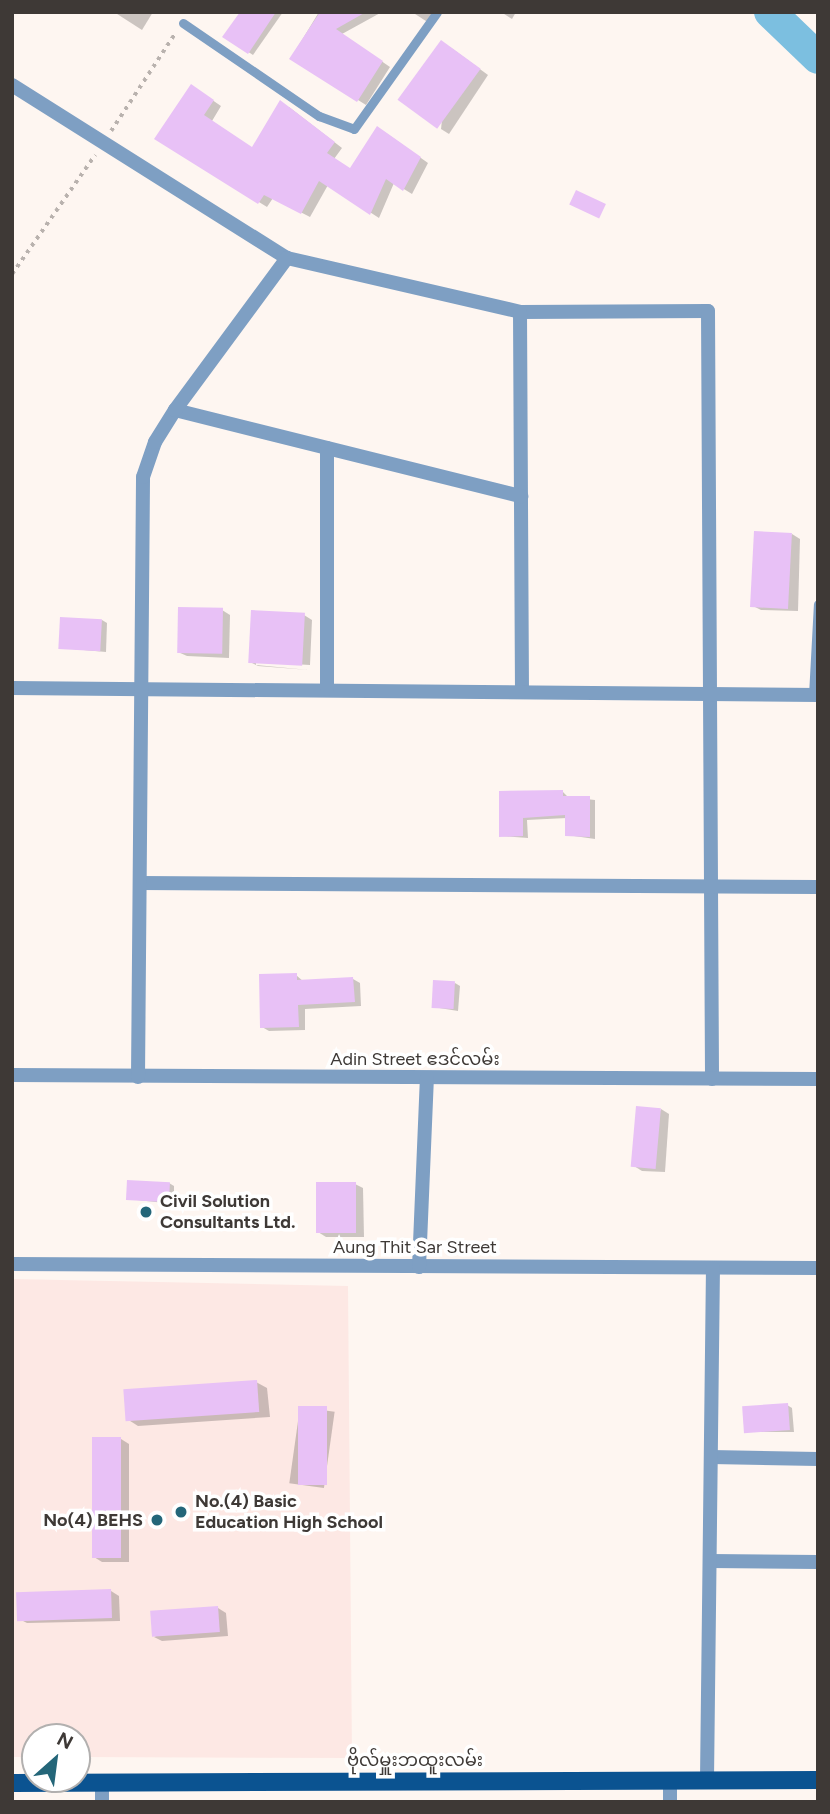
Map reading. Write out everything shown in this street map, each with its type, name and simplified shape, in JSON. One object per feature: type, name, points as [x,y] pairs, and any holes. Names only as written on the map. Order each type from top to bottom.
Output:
[{"type":"main road","name":"ဗိုလ်မှူးဘထူးလမ်း","points":[[12,1783],[102,1794],[670,1779],[818,1780]]},
{"type":"street","points":[[12,85],[287,258],[520,312],[708,311],[712,1079]]},
{"type":"street","points":[[138,1077],[144,688],[143,477],[155,442],[175,410],[287,258]]},
{"type":"street","points":[[520,312],[522,690]]},
{"type":"street","points":[[175,410],[521,496]]},
{"type":"street","points":[[327,448],[327,689]]},
{"type":"street","points":[[12,688],[522,690],[815,695]]},
{"type":"street","points":[[141,883],[818,887]]},
{"type":"street","name":"Adin Street ဧဒင်လမ်း","points":[[12,1075],[818,1079]]},
{"type":"street","points":[[419,1267],[427,1078]]},
{"type":"street","name":"Aung Thit Sar Street","points":[[12,1264],[818,1268]]},
{"type":"street","points":[[706,1779],[713,1268]]},
{"type":"street","points":[[711,1457],[818,1459]]},
{"type":"street","points":[[710,1561],[818,1562]]},
{"type":"street","points":[[670,1779],[670,1802]]},
{"type":"lane","points":[[183,23],[319,116],[354,130],[438,12]]},
{"type":"lane","points":[[815,695],[818,604]]},
{"type":"shaded area","name":"No.(4) Basic Education High School","points":[[12,1279],[348,1286],[352,1758],[91,1757],[91,1723],[21,1723],[21,1757],[12,1757]]},
{"type":"building","points":[[240,12],[276,12],[248,54],[222,37]]},
{"type":"building","points":[[320,12],[366,12],[336,29],[383,61],[357,102],[289,59]]},
{"type":"building","points":[[441,40],[481,69],[437,129],[398,100]]},
{"type":"building","points":[[191,84],[214,100],[204,115],[252,147],[280,100],[335,142],[327,153],[350,168],[377,126],[421,157],[403,191],[386,179],[370,215],[319,181],[301,214],[264,195],[258,204],[154,139]]},
{"type":"building","points":[[576,190],[606,204],[599,218],[569,205]]},
{"type":"building","points":[[754,531],[792,533],[788,609],[750,607]]},
{"type":"building","points":[[178,607],[223,608],[222,654],[177,653]]},
{"type":"building","points":[[251,610],[305,613],[302,666],[248,663]]},
{"type":"building","points":[[60,617],[102,619],[100,651],[58,649]]},
{"type":"building","points":[[563,790],[563,796],[590,796],[590,837],[565,836],[565,815],[523,818],[523,836],[499,837],[499,791]]},
{"type":"building","points":[[297,973],[297,980],[353,977],[355,1002],[298,1005],[299,1027],[260,1028],[259,974]]},
{"type":"building","points":[[433,980],[455,981],[454,1009],[432,1008]]},
{"type":"building","points":[[636,1106],[661,1108],[656,1169],[631,1167]]},
{"type":"building","points":[[127,1180],[170,1182],[169,1202],[126,1200]]},
{"type":"building","points":[[316,1182],[356,1182],[356,1233],[316,1233]]},
{"type":"building","points":[[257,1380],[259,1412],[126,1421],[123,1389]]},
{"type":"building","points":[[788,1403],[790,1430],[744,1433],[742,1406]]},
{"type":"building","points":[[298,1406],[327,1406],[327,1485],[298,1485]]},
{"type":"building","points":[[92,1437],[121,1437],[121,1558],[92,1558]]},
{"type":"building","points":[[111,1589],[112,1618],[17,1621],[16,1592]]},
{"type":"building","points":[[218,1606],[220,1632],[152,1637],[150,1611]]},
{"type":"waterway","points":[[770,12],[818,58]]},
{"type":"place","name":"Civil Solution Consultants Ltd.","points":[[146,1212]]},
{"type":"place","name":"No.(4) Basic Education High School","points":[[181,1512]]},
{"type":"place","name":"No(4) BEHS","points":[[157,1520]]}]
